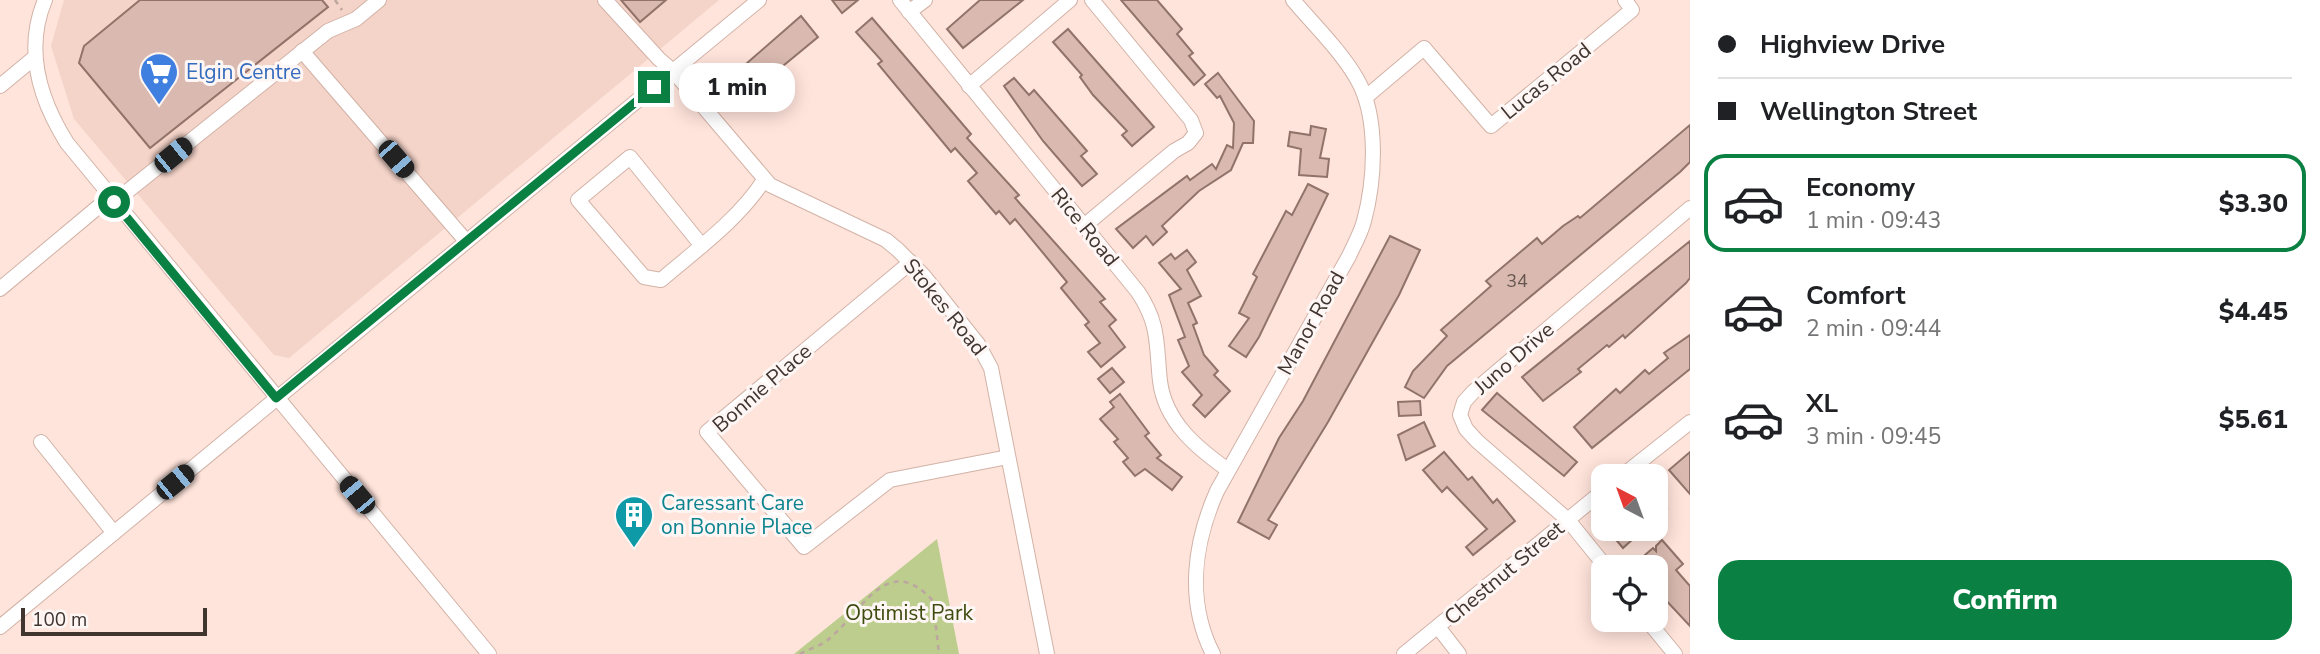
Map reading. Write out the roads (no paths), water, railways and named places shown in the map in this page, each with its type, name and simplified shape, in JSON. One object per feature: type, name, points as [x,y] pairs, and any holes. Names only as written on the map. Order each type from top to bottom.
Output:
[{"type":"street","points":[[45,0],[34,58],[44,101],[55,124],[112,200],[489,654]]},
{"type":"street","points":[[0,289],[328,31],[356,19],[379,0]]},
{"type":"street","name":"Stokes Road","points":[[605,0],[673,71],[764,180],[785,195],[886,240],[911,262],[986,355],[1047,654]]},
{"type":"street","points":[[0,627],[759,0]]},
{"type":"street","name":"Rice Road","points":[[900,0],[1148,307],[1159,341],[1160,383],[1175,421],[1195,445],[1228,470]]},
{"type":"street","points":[[909,12],[925,0]]},
{"type":"street","points":[[969,86],[1070,0]]},
{"type":"street","points":[[1084,226],[1174,151],[1188,143],[1196,132],[1191,120],[1091,0]]},
{"type":"street","name":"Manor Road","points":[[1213,654],[1200,619],[1195,573],[1201,531],[1228,470],[1363,225],[1369,194],[1371,134],[1366,97],[1357,78],[1293,0]]},
{"type":"street","name":"Lucas Road","points":[[1366,97],[1424,48],[1491,126],[1632,9],[1625,0]]},
{"type":"street","points":[[302,51],[467,241]]},
{"type":"street","points":[[0,86],[34,58]]},
{"type":"street","points":[[702,246],[630,158],[578,200],[644,277],[661,280],[702,246],[730,222],[764,180]]},
{"type":"street","name":"Juno Drive","points":[[1568,520],[1466,429],[1460,415],[1464,402],[1690,208]]},
{"type":"street","name":"Bonnie Place","points":[[911,262],[707,432],[804,547],[890,480],[1008,457]]},
{"type":"street","points":[[1637,464],[1690,422]]},
{"type":"street","points":[[41,442],[114,533]]},
{"type":"street","name":"Chestnut Street","points":[[1404,654],[1591,501]]},
{"type":"street","points":[[1568,520],[1596,555]]},
{"type":"street","points":[[1438,627],[1459,654]]},
{"type":"street","points":[[1657,632],[1675,654]]},
{"type":"place","name":"Elgin Centre","points":[[159,106]]},
{"type":"place","name":"Caressant Care on Bonnie Place","points":[[634,549]]},
{"type":"park label","name":"Optimist Park","points":[[909,613]]}]
